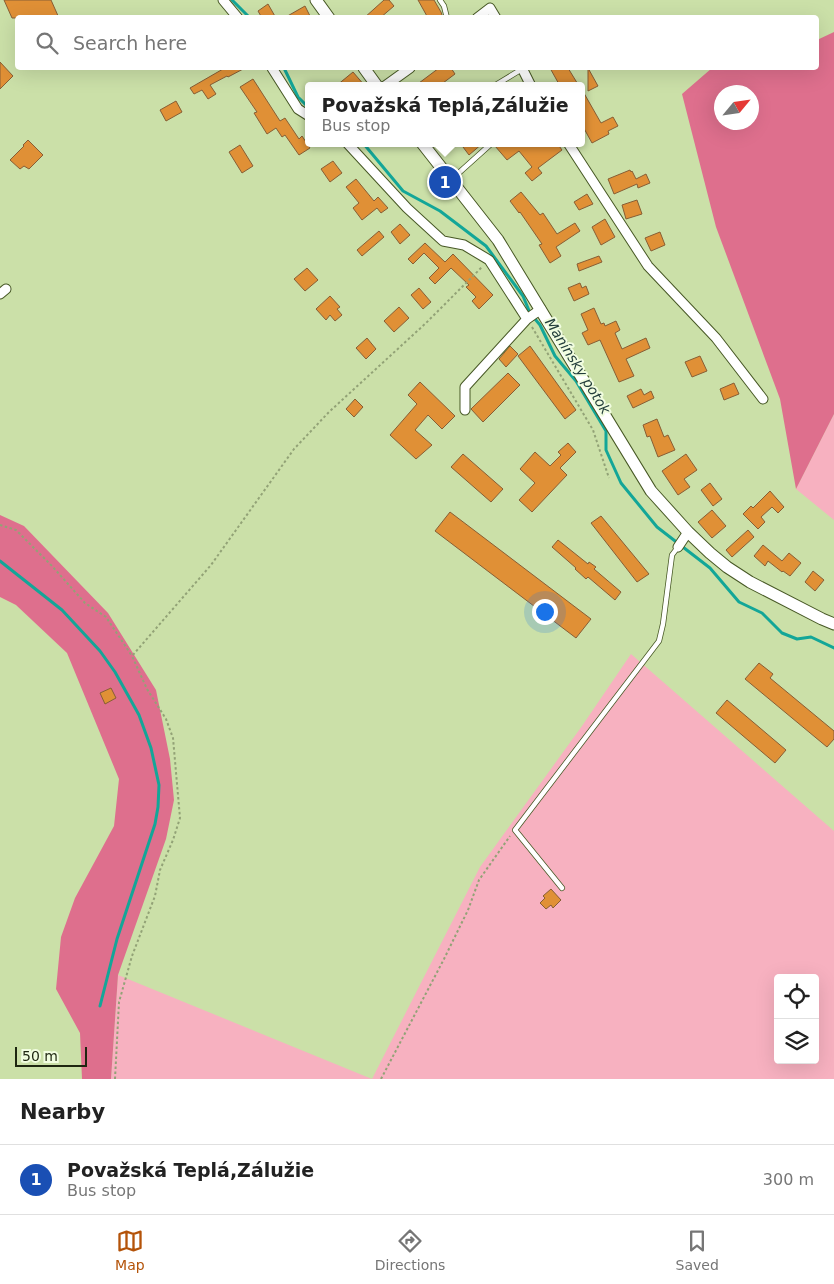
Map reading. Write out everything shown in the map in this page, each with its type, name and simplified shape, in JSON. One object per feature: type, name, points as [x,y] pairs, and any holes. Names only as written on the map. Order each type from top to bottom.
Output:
[{"type":"street","points":[[223,0],[236,15]]},
{"type":"street","points":[[316,0],[327,15]]},
{"type":"street","points":[[482,15],[490,8],[494,15]]},
{"type":"street","points":[[273,70],[298,109],[305,113]]},
{"type":"street","points":[[365,70],[374,82]]},
{"type":"street","points":[[391,82],[407,70]]},
{"type":"street","points":[[523,70],[529,82]]},
{"type":"street","points":[[351,147],[407,208],[443,241],[464,245],[489,260],[527,319]]},
{"type":"street","points":[[425,147],[498,240],[682,540],[710,553],[750,582],[834,624]]},
{"type":"street","points":[[571,147],[648,266],[716,338],[762,399]]},
{"type":"street","points":[[465,410],[465,387],[527,319],[541,309]]},
{"type":"lane","points":[[440,0],[446,15]]},
{"type":"lane","points":[[500,82],[519,70]]},
{"type":"lane","points":[[451,180],[488,147]]},
{"type":"lane","points":[[562,888],[514,830],[658,641],[663,624],[672,555],[682,540]]},
{"type":"path","points":[[132,656],[211,565],[294,448],[329,412],[426,323],[489,260]]},
{"type":"path","points":[[527,319],[593,430],[609,478]]},
{"type":"path","points":[[0,525],[16,530],[85,603],[106,617],[132,656],[147,689],[166,719],[173,738],[180,818],[160,870],[155,896],[132,956],[119,1002],[116,1079]]},
{"type":"path","points":[[381,1079],[464,918],[479,880],[514,830]]},
{"type":"shaded area","points":[[834,32],[834,414],[796,489],[780,399],[716,227],[682,94],[710,70],[819,70],[819,39]]},
{"type":"shaded area","points":[[834,414],[834,520],[796,489]]},
{"type":"shaded area","points":[[0,515],[24,526],[108,613],[156,690],[170,759],[174,800],[166,839],[118,975],[111,1079],[82,1079],[80,1033],[56,989],[61,937],[75,898],[114,826],[119,779],[67,653],[16,605],[0,597]]},
{"type":"shaded area","points":[[631,654],[834,831],[834,1079],[372,1079],[480,867],[582,726]]},
{"type":"shaded area","points":[[118,975],[372,1079],[111,1079]]},
{"type":"building","points":[[4,0],[51,0],[58,15],[15,15],[15,18],[12,18]]},
{"type":"building","points":[[384,0],[389,0],[394,6],[384,15],[367,15]]},
{"type":"building","points":[[418,0],[434,0],[442,15],[426,15]]},
{"type":"building","points":[[268,4],[274,15],[260,15],[258,11]]},
{"type":"building","points":[[305,6],[310,15],[289,15]]},
{"type":"building","points":[[0,62],[13,76],[0,89]]},
{"type":"building","points":[[221,70],[241,70],[210,85],[216,94],[208,99],[202,90],[194,94],[190,88]]},
{"type":"building","points":[[436,70],[452,70],[455,74],[444,82],[420,82]]},
{"type":"building","points":[[551,70],[569,70],[577,82],[558,82]]},
{"type":"building","points":[[588,70],[589,70],[598,86],[588,91]]},
{"type":"building","points":[[353,72],[362,82],[341,82]]},
{"type":"building","points":[[253,79],[280,121],[285,118],[299,139],[302,136],[305,140],[305,147],[310,148],[299,155],[285,135],[282,137],[276,128],[267,134],[254,113],[257,112],[240,87]]},
{"type":"building","points":[[585,95],[601,123],[613,117],[618,126],[608,131],[609,134],[592,143],[585,130]]},
{"type":"building","points":[[176,101],[182,112],[166,121],[160,110]]},
{"type":"building","points":[[28,140],[43,155],[29,169],[24,166],[20,169],[10,160]]},
{"type":"building","points":[[240,145],[253,166],[242,173],[229,152]]},
{"type":"building","points":[[463,147],[478,147],[469,155]]},
{"type":"building","points":[[496,147],[560,147],[562,150],[538,168],[542,173],[532,181],[525,173],[532,167],[519,151],[507,160]]},
{"type":"building","points":[[333,161],[342,173],[330,182],[321,169]]},
{"type":"building","points":[[630,170],[636,179],[646,174],[650,183],[638,188],[637,184],[614,194],[608,179]]},
{"type":"building","points":[[356,179],[374,201],[378,197],[388,208],[381,213],[377,208],[362,220],[353,208],[359,203],[346,187]]},
{"type":"building","points":[[521,192],[540,215],[543,213],[557,234],[575,223],[580,231],[556,247],[561,256],[550,263],[539,245],[542,244],[510,201]]},
{"type":"building","points":[[587,194],[593,204],[579,210],[574,202]]},
{"type":"building","points":[[637,200],[642,214],[626,219],[622,205]]},
{"type":"building","points":[[605,219],[615,237],[601,245],[592,227]]},
{"type":"building","points":[[400,224],[410,235],[400,244],[391,232]]},
{"type":"building","points":[[379,231],[384,237],[362,256],[357,250]]},
{"type":"building","points":[[660,232],[665,245],[651,251],[645,238]]},
{"type":"building","points":[[425,243],[445,262],[453,254],[493,295],[479,309],[472,301],[476,297],[466,287],[469,285],[451,268],[435,284],[429,278],[439,268],[424,253],[413,264],[408,259]]},
{"type":"building","points":[[599,256],[602,262],[579,271],[577,264]]},
{"type":"building","points":[[307,268],[318,280],[305,291],[294,279]]},
{"type":"building","points":[[580,283],[582,288],[586,286],[589,294],[574,301],[568,288]]},
{"type":"building","points":[[419,288],[431,302],[423,309],[411,295]]},
{"type":"building","points":[[330,296],[340,307],[337,309],[342,315],[335,321],[330,315],[326,320],[316,309]]},
{"type":"building","points":[[399,307],[409,318],[394,332],[384,321]]},
{"type":"building","points":[[594,308],[601,324],[604,323],[605,326],[616,321],[620,330],[615,333],[622,349],[646,338],[650,348],[626,359],[634,376],[619,382],[600,340],[588,345],[582,333],[588,330],[581,314]]},
{"type":"building","points":[[367,338],[376,349],[366,359],[356,348]]},
{"type":"building","points":[[510,346],[518,354],[506,367],[499,359]]},
{"type":"building","points":[[530,346],[576,410],[565,419],[518,356]]},
{"type":"building","points":[[700,356],[707,371],[692,377],[685,362]]},
{"type":"building","points":[[508,373],[520,385],[483,422],[471,409]]},
{"type":"building","points":[[420,382],[455,416],[442,429],[428,415],[415,430],[432,445],[416,459],[390,435],[417,404],[408,395]]},
{"type":"building","points":[[734,383],[739,394],[724,400],[720,389]]},
{"type":"building","points":[[641,389],[644,395],[651,391],[654,398],[633,408],[627,396]]},
{"type":"building","points":[[355,399],[363,407],[354,417],[346,409]]},
{"type":"building","points":[[657,419],[664,437],[668,435],[675,450],[658,457],[650,436],[647,437],[643,425]]},
{"type":"building","points":[[568,443],[576,452],[560,468],[567,475],[532,512],[519,500],[535,483],[520,469],[535,452],[550,466],[561,455],[558,452]]},
{"type":"building","points":[[463,454],[503,489],[491,502],[451,467]]},
{"type":"building","points":[[686,454],[697,470],[684,479],[690,487],[678,495],[662,471]]},
{"type":"building","points":[[710,483],[722,499],[713,506],[701,490]]},
{"type":"building","points":[[770,491],[784,507],[778,513],[772,507],[761,517],[765,522],[758,529],[743,514],[751,506],[753,508]]},
{"type":"building","points":[[712,510],[726,526],[712,538],[698,522]]},
{"type":"building","points":[[450,512],[591,619],[576,638],[435,531]]},
{"type":"building","points":[[601,516],[649,574],[637,582],[591,523]]},
{"type":"building","points":[[748,530],[754,537],[732,557],[726,550]]},
{"type":"building","points":[[558,540],[588,564],[589,562],[596,567],[594,569],[621,592],[615,600],[588,577],[586,579],[552,547]]},
{"type":"building","points":[[763,545],[782,561],[789,553],[801,563],[790,576],[768,561],[765,566],[754,556]]},
{"type":"building","points":[[813,571],[824,580],[815,591],[805,582]]},
{"type":"building","points":[[759,663],[773,674],[770,678],[834,731],[834,739],[827,747],[745,679]]},
{"type":"building","points":[[111,688],[116,698],[105,704],[100,693]]},
{"type":"building","points":[[727,700],[786,750],[775,763],[716,713]]},
{"type":"building","points":[[551,889],[561,900],[553,908],[551,905],[546,909],[540,903],[545,898],[543,896]]},
{"type":"waterway","name":"Manínsky potok","points":[[232,0],[247,15]]},
{"type":"waterway","name":"Manínsky potok","points":[[285,70],[298,97],[305,104]]},
{"type":"waterway","name":"Manínsky potok","points":[[366,147],[403,191],[440,211],[486,246],[523,296],[530,313],[540,325],[555,356],[576,381],[606,431],[606,450],[621,483],[657,527],[710,568],[739,602],[762,613],[782,633],[797,639],[811,637],[834,648]]},
{"type":"waterway","points":[[0,561],[62,610],[100,651],[115,672],[139,715],[151,748],[159,785],[155,824],[117,939],[100,1006]]},
{"type":"place","name":"Považská Teplá,Zálužie","points":[[445,182]]}]
